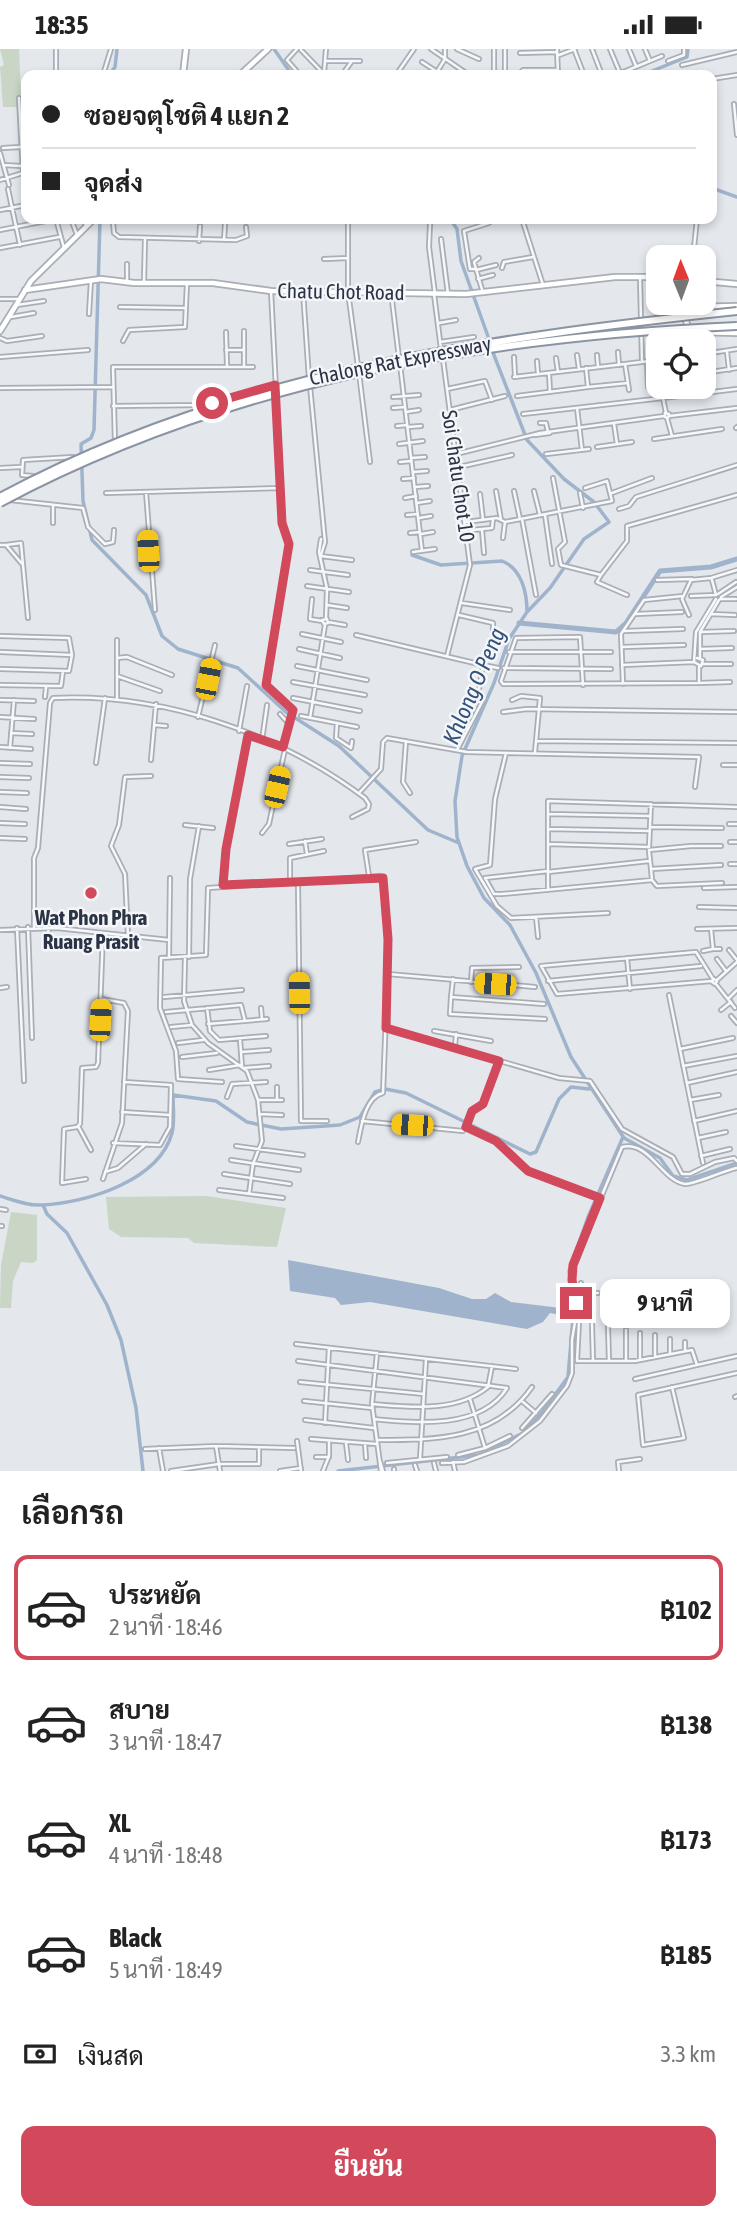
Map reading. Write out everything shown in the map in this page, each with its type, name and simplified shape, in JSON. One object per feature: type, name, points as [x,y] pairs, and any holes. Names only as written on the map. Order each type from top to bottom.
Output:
[{"type":"highway","name":"Chalong Rat Expressway","points":[[0,500],[102,447],[190,414],[309,378],[457,347],[556,331],[737,308]]},
{"type":"highway","name":"Chalong Rat Expressway","points":[[0,500],[145,435],[266,396],[354,373],[455,353],[572,337],[737,326]]},
{"type":"street","points":[[56,49],[56,70]]},
{"type":"street","points":[[105,70],[111,49]]},
{"type":"street","points":[[184,70],[186,49]]},
{"type":"street","points":[[245,70],[268,49]]},
{"type":"street","points":[[296,70],[287,60],[300,49],[319,70]]},
{"type":"street","points":[[325,70],[326,49]]},
{"type":"street","points":[[399,70],[414,49]]},
{"type":"street","points":[[432,49],[461,70]]},
{"type":"street","points":[[438,70],[445,59],[445,49]]},
{"type":"street","points":[[457,49],[480,59]]},
{"type":"street","points":[[494,49],[494,70]]},
{"type":"street","points":[[505,49],[505,70]]},
{"type":"street","points":[[520,53],[575,49],[582,70]]},
{"type":"street","points":[[592,49],[600,70]]},
{"type":"street","points":[[610,49],[619,70]]},
{"type":"street","points":[[629,49],[636,66]]},
{"type":"street","points":[[645,49],[650,61]]},
{"type":"street","points":[[668,61],[684,55],[684,49]]},
{"type":"street","points":[[557,52],[558,70]]},
{"type":"street","points":[[682,65],[737,52]]},
{"type":"street","points":[[627,70],[662,56]]},
{"type":"street","points":[[327,61],[360,61]]},
{"type":"street","points":[[346,70],[352,61]]},
{"type":"street","points":[[422,62],[432,70]]},
{"type":"street","points":[[717,78],[737,75]]},
{"type":"street","points":[[4,165],[21,166],[19,98]]},
{"type":"street","points":[[734,104],[737,135]]},
{"type":"street","points":[[3,148],[20,148]]},
{"type":"street","points":[[0,153],[20,245]]},
{"type":"street","points":[[0,180],[21,174]]},
{"type":"street","points":[[0,210],[21,206]]},
{"type":"street","points":[[0,230],[31,224]]},
{"type":"street","points":[[57,224],[64,248]]},
{"type":"street","points":[[73,224],[77,236]]},
{"type":"street","points":[[0,331],[25,290],[89,224]]},
{"type":"street","points":[[113,224],[114,233],[119,237],[199,241],[245,238],[247,227]]},
{"type":"street","points":[[224,240],[225,224]]},
{"type":"street","points":[[348,224],[348,292],[370,462]]},
{"type":"street","name":"Soi Chatu Chot 10","points":[[430,224],[429,247],[440,342],[468,522],[470,563],[447,656]]},
{"type":"street","points":[[486,224],[464,231],[470,269],[496,265]]},
{"type":"street","points":[[523,224],[543,285]]},
{"type":"street","points":[[694,245],[696,224]]},
{"type":"street","points":[[199,241],[200,226]]},
{"type":"street","points":[[0,248],[59,237]]},
{"type":"street","points":[[144,283],[145,239]]},
{"type":"street","points":[[441,239],[449,295]]},
{"type":"street","points":[[502,268],[504,261],[533,257]]},
{"type":"street","points":[[324,259],[348,258]]},
{"type":"street","points":[[479,258],[474,262],[480,293]]},
{"type":"street","points":[[127,264],[127,283]]},
{"type":"street","points":[[478,279],[493,275]]},
{"type":"street","points":[[640,277],[646,368]]},
{"type":"street","name":"Chatu Chot Road","points":[[25,290],[96,279],[127,283],[187,283],[271,291],[449,295],[646,277]]},
{"type":"street","points":[[89,314],[96,279]]},
{"type":"street","points":[[716,282],[737,284]]},
{"type":"street","points":[[123,341],[129,330],[185,327],[187,283]]},
{"type":"street","points":[[262,833],[269,824],[292,712],[266,685],[289,544],[282,523],[271,291]]},
{"type":"street","points":[[303,291],[322,538],[321,555],[327,589],[324,639],[310,718]]},
{"type":"street","points":[[391,292],[422,551]]},
{"type":"street","points":[[0,299],[18,299]]},
{"type":"street","points":[[13,306],[44,301]]},
{"type":"street","points":[[120,307],[186,307]]},
{"type":"street","points":[[716,307],[737,308]]},
{"type":"street","points":[[8,317],[34,313]]},
{"type":"street","points":[[686,315],[689,330],[737,333]]},
{"type":"street","points":[[438,323],[456,320]]},
{"type":"street","points":[[244,331],[244,367]]},
{"type":"street","points":[[226,332],[227,366]]},
{"type":"street","points":[[0,338],[7,341],[42,336]]},
{"type":"street","points":[[440,342],[474,337]]},
{"type":"street","points":[[716,352],[737,349]]},
{"type":"street","points":[[0,357],[88,350]]},
{"type":"street","points":[[226,350],[244,350]]},
{"type":"street","points":[[726,351],[729,369]]},
{"type":"street","points":[[618,352],[619,365]]},
{"type":"street","points":[[577,355],[579,369]]},
{"type":"street","points":[[597,355],[598,367]]},
{"type":"street","points":[[514,357],[515,377],[645,361]]},
{"type":"street","points":[[556,358],[558,372]]},
{"type":"street","points":[[537,361],[538,374]]},
{"type":"street","points":[[625,364],[629,390]]},
{"type":"street","points":[[124,449],[116,449],[112,369],[115,367],[253,367]]},
{"type":"street","points":[[586,368],[588,387]]},
{"type":"street","points":[[716,371],[737,368]]},
{"type":"street","points":[[549,373],[550,392]]},
{"type":"street","points":[[447,389],[485,381],[492,400]]},
{"type":"street","points":[[517,396],[628,383]]},
{"type":"street","points":[[113,406],[202,405],[275,385]]},
{"type":"street","points":[[0,388],[113,387]]},
{"type":"street","points":[[716,392],[737,389]]},
{"type":"street","points":[[393,397],[418,395]]},
{"type":"street","points":[[450,409],[505,397]]},
{"type":"street","points":[[523,414],[654,399]]},
{"type":"street","points":[[663,399],[672,436]]},
{"type":"street","points":[[393,408],[419,410]]},
{"type":"street","points":[[577,408],[582,450]]},
{"type":"street","points":[[456,454],[534,435],[737,408]]},
{"type":"street","points":[[540,423],[546,423],[549,433]]},
{"type":"street","points":[[614,423],[617,444]]},
{"type":"street","points":[[397,426],[421,426]]},
{"type":"street","points":[[654,439],[722,429]]},
{"type":"street","points":[[399,444],[423,441]]},
{"type":"street","points":[[597,447],[632,442]]},
{"type":"street","points":[[546,454],[589,449]]},
{"type":"street","points":[[459,467],[512,455]]},
{"type":"street","points":[[33,476],[23,476],[23,460],[73,457]]},
{"type":"street","points":[[400,462],[425,457]]},
{"type":"street","points":[[618,509],[629,506],[636,497],[737,465]]},
{"type":"street","points":[[0,468],[21,467]]},
{"type":"street","points":[[413,472],[427,471]]},
{"type":"street","points":[[402,479],[414,478]]},
{"type":"street","points":[[553,478],[565,542],[558,548],[563,566],[601,575]]},
{"type":"street","points":[[612,493],[652,478]]},
{"type":"street","points":[[494,519],[492,528],[482,530],[472,530],[468,522],[494,519],[521,519],[612,501],[607,481],[585,488]]},
{"type":"street","points":[[415,487],[428,486]]},
{"type":"street","points":[[106,493],[280,488]]},
{"type":"street","points":[[631,488],[636,497]]},
{"type":"street","points":[[496,491],[503,521],[503,538]]},
{"type":"street","points":[[514,491],[536,595]]},
{"type":"street","points":[[534,491],[540,515]]},
{"type":"street","points":[[146,492],[155,610]]},
{"type":"street","points":[[580,493],[583,508]]},
{"type":"street","points":[[480,494],[483,520]]},
{"type":"street","points":[[627,595],[597,582],[627,541],[626,526],[737,495]]},
{"type":"street","points":[[405,498],[416,496]]},
{"type":"street","points":[[0,500],[83,508],[90,529],[108,545],[113,542],[114,530]]},
{"type":"street","points":[[417,503],[430,501]]},
{"type":"street","points":[[52,523],[53,505]]},
{"type":"street","points":[[545,514],[552,564]]},
{"type":"street","points":[[407,515],[431,516]]},
{"type":"street","points":[[482,530],[484,553]]},
{"type":"street","points":[[410,533],[433,532]]},
{"type":"street","points":[[0,545],[21,543],[27,618]]},
{"type":"street","points":[[6,545],[23,565]]},
{"type":"street","points":[[413,552],[435,549]]},
{"type":"street","points":[[321,555],[352,560]]},
{"type":"street","points":[[310,570],[348,575]]},
{"type":"street","points":[[657,580],[711,578],[737,571]]},
{"type":"street","points":[[689,615],[682,604],[692,579]]},
{"type":"street","points":[[712,580],[718,597]]},
{"type":"street","points":[[699,683],[701,666],[697,660],[698,632],[718,597],[737,583]]},
{"type":"street","points":[[307,586],[349,592]]},
{"type":"street","points":[[623,684],[624,631],[647,598],[683,596]]},
{"type":"street","points":[[691,596],[736,599]]},
{"type":"street","points":[[312,599],[310,619],[345,625]]},
{"type":"street","points":[[462,603],[510,610]]},
{"type":"street","points":[[327,605],[347,608]]},
{"type":"street","points":[[636,614],[682,613]]},
{"type":"street","points":[[709,614],[735,615]]},
{"type":"street","points":[[459,615],[493,623],[493,637]]},
{"type":"street","points":[[624,631],[683,629]]},
{"type":"street","points":[[698,632],[733,631]]},
{"type":"street","points":[[302,634],[341,642]]},
{"type":"street","points":[[356,635],[498,668]]},
{"type":"street","points":[[0,636],[69,638],[72,655],[72,669],[63,671],[0,669]]},
{"type":"street","points":[[583,685],[580,637],[519,636],[509,652],[503,684],[583,685],[730,682]]},
{"type":"street","points":[[117,640],[117,698]]},
{"type":"street","points":[[198,717],[215,645]]},
{"type":"street","points":[[622,647],[684,645]]},
{"type":"street","points":[[698,649],[732,648]]},
{"type":"street","points":[[299,649],[340,658]]},
{"type":"street","points":[[0,652],[72,655]]},
{"type":"street","points":[[509,652],[611,652]]},
{"type":"street","points":[[117,658],[127,657],[172,675]]},
{"type":"street","points":[[622,665],[697,660]]},
{"type":"street","points":[[697,660],[701,666]]},
{"type":"street","points":[[701,666],[731,664]]},
{"type":"street","points":[[479,689],[483,665]]},
{"type":"street","points":[[297,666],[367,680]]},
{"type":"street","points":[[504,668],[611,669]]},
{"type":"street","points":[[0,685],[61,686],[63,671]]},
{"type":"street","points":[[117,676],[160,691]]},
{"type":"street","points":[[293,682],[365,695]]},
{"type":"street","points":[[238,731],[244,713],[247,686]]},
{"type":"street","points":[[45,697],[46,687]]},
{"type":"street","points":[[512,700],[521,696],[540,698],[535,754]]},
{"type":"street","points":[[96,763],[104,698]]},
{"type":"street","points":[[34,927],[34,861],[38,848],[51,699],[117,698],[156,704],[299,753],[368,801],[369,807],[352,817]]},
{"type":"street","points":[[293,698],[360,711]]},
{"type":"street","points":[[0,700],[34,701]]},
{"type":"street","points":[[10,748],[14,700]]},
{"type":"street","points":[[458,750],[482,702]]},
{"type":"street","points":[[151,760],[156,704]]},
{"type":"street","points":[[262,740],[267,705]]},
{"type":"street","points":[[503,712],[737,712]]},
{"type":"street","points":[[280,714],[290,721]]},
{"type":"street","points":[[301,716],[357,727]]},
{"type":"street","points":[[0,717],[34,719]]},
{"type":"street","points":[[337,723],[336,738],[351,748],[352,741]]},
{"type":"street","points":[[155,725],[166,726]]},
{"type":"street","points":[[11,733],[33,734]]},
{"type":"street","points":[[39,735],[47,736]]},
{"type":"street","points":[[223,885],[226,849],[248,735]]},
{"type":"street","points":[[359,793],[381,767],[385,739],[467,752],[699,757],[695,787]]},
{"type":"street","points":[[406,741],[403,782],[410,793]]},
{"type":"street","points":[[537,741],[737,743]]},
{"type":"street","points":[[0,747],[31,749]]},
{"type":"street","points":[[506,753],[495,799],[490,865],[475,869],[497,906],[507,916],[608,913]]},
{"type":"street","points":[[0,763],[30,764]]},
{"type":"street","points":[[723,765],[737,765]]},
{"type":"street","points":[[128,936],[125,874],[112,851],[111,842],[118,825],[125,777],[151,776]]},
{"type":"street","points":[[0,777],[29,778]]},
{"type":"street","points":[[0,792],[27,793]]},
{"type":"street","points":[[548,890],[548,801],[737,807]]},
{"type":"street","points":[[651,804],[649,861],[652,880],[657,886],[722,883]]},
{"type":"street","points":[[0,807],[26,809]]},
{"type":"street","points":[[548,814],[651,816]]},
{"type":"street","points":[[0,823],[25,824]]},
{"type":"street","points":[[729,824],[737,824]]},
{"type":"street","points":[[185,825],[213,828]]},
{"type":"street","points":[[199,826],[190,879],[184,995],[186,1010],[192,1025],[204,1040],[242,1067],[258,1100],[261,1129],[249,1194]]},
{"type":"street","points":[[548,829],[722,828]]},
{"type":"street","points":[[0,838],[25,839]]},
{"type":"street","points":[[289,844],[322,839]]},
{"type":"street","points":[[305,841],[307,854]]},
{"type":"street","points":[[369,876],[365,850],[416,842]]},
{"type":"street","points":[[730,842],[737,842]]},
{"type":"street","points":[[548,844],[649,849],[721,846]]},
{"type":"street","points":[[289,883],[290,857],[324,851]]},
{"type":"street","points":[[649,861],[485,878],[497,895],[652,880]]},
{"type":"street","points":[[730,864],[737,864]]},
{"type":"street","points":[[651,869],[721,865]]},
{"type":"street","points":[[222,1083],[178,1079],[176,1051],[160,1008],[160,959],[206,955],[207,890],[212,886],[223,885],[298,883],[380,876],[384,881],[388,974],[383,1091],[375,1096],[362,1121],[358,1142]]},
{"type":"street","points":[[169,957],[170,878]]},
{"type":"street","points":[[298,883],[301,1121],[327,1121]]},
{"type":"street","points":[[704,888],[737,887]]},
{"type":"street","points":[[699,908],[737,908]]},
{"type":"street","points":[[536,917],[538,937]]},
{"type":"street","points":[[28,927],[32,1038]]},
{"type":"street","points":[[48,927],[50,946]]},
{"type":"street","points":[[0,930],[48,927],[169,940]]},
{"type":"street","points":[[17,928],[24,1081]]},
{"type":"street","points":[[697,929],[737,928]]},
{"type":"street","points":[[711,929],[713,949]]},
{"type":"street","points":[[91,1150],[78,1126],[81,1070],[96,1067],[98,1063],[103,933]]},
{"type":"street","points":[[703,951],[720,949]]},
{"type":"street","points":[[729,950],[737,961],[715,981],[630,989],[557,995],[541,966],[696,952],[702,966],[715,981],[730,1000],[735,1008]]},
{"type":"street","points":[[627,958],[630,989]]},
{"type":"street","points":[[717,960],[727,972]]},
{"type":"street","points":[[548,981],[702,966]]},
{"type":"street","points":[[471,982],[472,968],[519,967]]},
{"type":"street","points":[[388,974],[535,987]]},
{"type":"street","points":[[453,979],[450,1014],[545,1019]]},
{"type":"street","points":[[0,988],[6,987]]},
{"type":"street","points":[[164,997],[242,990]]},
{"type":"street","points":[[721,1010],[737,990]]},
{"type":"street","points":[[669,996],[703,1163]]},
{"type":"street","points":[[451,997],[544,1004]]},
{"type":"street","points":[[101,999],[127,1007],[121,1126],[113,1143],[103,1179]]},
{"type":"street","points":[[166,1012],[243,1006],[245,1021]]},
{"type":"street","points":[[206,1008],[208,1024],[219,1040],[267,1036]]},
{"type":"street","points":[[261,1008],[262,1020]]},
{"type":"street","points":[[731,1016],[737,1023]]},
{"type":"street","points":[[208,1024],[267,1019]]},
{"type":"street","points":[[171,1027],[192,1025]]},
{"type":"street","points":[[386,1028],[499,1061],[588,1081],[622,1129],[673,1157],[682,1174],[693,1174],[718,1161],[737,1160]]},
{"type":"street","points":[[434,1031],[491,1041]]},
{"type":"street","points":[[455,1047],[456,1034]]},
{"type":"street","points":[[240,1038],[242,1067]]},
{"type":"street","points":[[680,1049],[733,1038]]},
{"type":"street","points":[[178,1043],[204,1040]]},
{"type":"street","points":[[242,1052],[269,1050]]},
{"type":"street","points":[[182,1056],[219,1053]]},
{"type":"street","points":[[683,1066],[737,1056]]},
{"type":"street","points":[[362,1121],[436,1126],[462,1131],[472,1111],[483,1104],[499,1061]]},
{"type":"street","points":[[209,1070],[269,1066]]},
{"type":"street","points":[[687,1083],[737,1072]]},
{"type":"street","points":[[113,1143],[162,1143],[170,1127],[171,1085],[124,1082]]},
{"type":"street","points":[[227,1097],[232,1084],[266,1082]]},
{"type":"street","points":[[277,1087],[277,1100]]},
{"type":"street","points":[[690,1100],[719,1095]]},
{"type":"street","points":[[258,1100],[282,1100]]},
{"type":"street","points":[[694,1121],[737,1111]]},
{"type":"street","points":[[122,1112],[170,1115]]},
{"type":"street","points":[[259,1114],[282,1115]]},
{"type":"street","points":[[466,1125],[496,1141],[528,1171],[600,1198]]},
{"type":"street","points":[[78,1126],[64,1129],[62,1183],[86,1179]]},
{"type":"street","points":[[698,1138],[726,1132]]},
{"type":"street","points":[[105,1172],[118,1168],[146,1144]]},
{"type":"street","points":[[442,1463],[479,1458],[522,1437],[540,1421],[570,1380],[577,1310],[572,1275],[600,1198],[625,1145],[652,1158],[671,1179],[685,1184],[720,1170],[737,1168]]},
{"type":"street","points":[[236,1146],[303,1155]]},
{"type":"street","points":[[701,1156],[730,1149]]},
{"type":"street","points":[[231,1160],[299,1170]]},
{"type":"street","points":[[224,1174],[290,1184]]},
{"type":"street","points":[[219,1190],[283,1198]]},
{"type":"street","points":[[0,1209],[6,1210]]},
{"type":"street","points":[[581,1283],[578,1361],[640,1360],[692,1350],[697,1365]]},
{"type":"street","points":[[581,1293],[598,1293]]},
{"type":"street","points":[[582,1308],[593,1308]]},
{"type":"street","points":[[592,1323],[593,1361]]},
{"type":"street","points":[[608,1326],[609,1361]]},
{"type":"street","points":[[626,1330],[626,1361]]},
{"type":"street","points":[[640,1333],[640,1360]]},
{"type":"street","points":[[655,1335],[655,1357]]},
{"type":"street","points":[[670,1339],[670,1354]]},
{"type":"street","points":[[685,1342],[685,1351]]},
{"type":"street","points":[[296,1344],[516,1369]]},
{"type":"street","points":[[325,1423],[329,1348]]},
{"type":"street","points":[[377,1353],[372,1406],[382,1470]]},
{"type":"street","points":[[635,1379],[737,1356]]},
{"type":"street","points":[[420,1459],[419,1440],[426,1359]]},
{"type":"street","points":[[298,1361],[489,1384],[507,1390],[475,1414],[421,1424],[374,1419]]},
{"type":"street","points":[[304,1402],[422,1408],[470,1399],[489,1384],[492,1366]]},
{"type":"street","points":[[672,1387],[684,1438],[643,1445],[638,1395],[672,1387],[737,1373]]},
{"type":"street","points":[[300,1382],[424,1394]]},
{"type":"street","points":[[312,1440],[365,1444],[419,1440],[479,1430],[500,1419],[521,1402],[532,1387]]},
{"type":"street","points":[[522,1428],[552,1394]]},
{"type":"street","points":[[470,1399],[485,1448]]},
{"type":"street","points":[[521,1402],[537,1413]]},
{"type":"street","points":[[305,1420],[374,1428]]},
{"type":"street","points":[[458,1455],[485,1448],[510,1436]]},
{"type":"street","points":[[280,1471],[301,1470],[297,1441]]},
{"type":"street","points":[[323,1471],[328,1457],[329,1441]]},
{"type":"street","points":[[346,1443],[348,1460]]},
{"type":"street","points":[[365,1444],[366,1458]]},
{"type":"street","points":[[216,1446],[220,1471]]},
{"type":"street","points":[[145,1449],[216,1446],[294,1448]]},
{"type":"street","points":[[259,1447],[260,1471]]},
{"type":"street","points":[[159,1448],[163,1471]]},
{"type":"street","points":[[316,1457],[328,1457]]},
{"type":"street","points":[[382,1463],[447,1457]]},
{"type":"street","points":[[479,1458],[480,1466]]},
{"type":"street","points":[[619,1471],[618,1462],[640,1459]]},
{"type":"street","points":[[453,1462],[455,1471]]},
{"type":"street","points":[[434,1463],[436,1471]]},
{"type":"street","points":[[171,1471],[219,1464],[259,1464]]},
{"type":"street","points":[[415,1465],[417,1471]]},
{"type":"green space","points":[[0,49],[19,49],[21,95],[17,96],[17,107],[3,107],[0,67],[4,65]]},
{"type":"green space","points":[[207,1196],[286,1208],[277,1247],[194,1243],[188,1238],[121,1237],[109,1229],[106,1197]]},
{"type":"green space","points":[[11,1212],[37,1215],[37,1260],[33,1263],[21,1262],[13,1281],[11,1308],[0,1308],[1,1265]]},
{"type":"water","points":[[288,1260],[439,1288],[472,1299],[486,1299],[495,1293],[511,1302],[561,1308],[565,1316],[550,1313],[543,1322],[527,1329],[370,1302],[341,1305],[335,1298],[290,1291]]},
{"type":"waterway","points":[[113,70],[117,49]]},
{"type":"waterway","points":[[274,49],[289,70]]},
{"type":"waterway","points":[[654,70],[687,57],[688,49]]},
{"type":"waterway","points":[[717,190],[737,197]]},
{"type":"waterway","points":[[100,224],[94,430],[91,438],[81,444],[83,501],[92,540],[146,595],[162,636],[178,649],[238,668],[286,712],[339,746],[428,830],[459,843]]},
{"type":"waterway","name":"Khlong O Peng","points":[[454,224],[457,229],[461,261],[490,342]]},
{"type":"waterway","name":"Khlong O Peng","points":[[492,350],[527,440],[564,479],[594,502],[609,522],[584,539],[550,588],[527,612],[509,639],[494,683],[462,756],[455,801],[457,837],[467,866],[484,898],[510,925],[536,973],[571,1057],[624,1138],[660,1158],[673,1176],[687,1180],[737,1163]]},
{"type":"waterway","points":[[412,555],[441,565],[502,561],[514,570],[522,582],[527,612]]},
{"type":"waterway","points":[[519,623],[616,632],[626,623],[660,571],[711,567],[737,559]]},
{"type":"waterway","points":[[0,1196],[31,1205],[60,1203],[99,1194],[137,1176],[164,1150],[172,1133],[173,1095],[216,1101],[247,1122],[281,1129],[340,1125],[360,1117],[375,1092],[385,1089],[406,1093],[530,1154],[536,1152],[559,1099],[571,1087],[589,1089]]},
{"type":"waterway","points":[[338,1471],[479,1455],[523,1433],[540,1415],[568,1377],[574,1306],[569,1271],[588,1217],[623,1137]]},
{"type":"waterway","points":[[43,1205],[47,1214],[67,1233],[107,1305],[121,1340],[136,1408],[143,1471]]},
{"type":"place","name":"Wat Phon Phra Ruang Prasit","points":[[91,893]]},
{"type":"route","points":[[212,403],[275,385],[282,523],[289,544],[266,685],[267,689],[293,710],[283,747],[248,735],[226,849],[223,885],[298,883],[378,876],[383,878],[388,939],[386,1028],[499,1061],[483,1104],[472,1111],[466,1127],[496,1141],[528,1171],[600,1198],[573,1265],[572,1280],[576,1303]]}]
